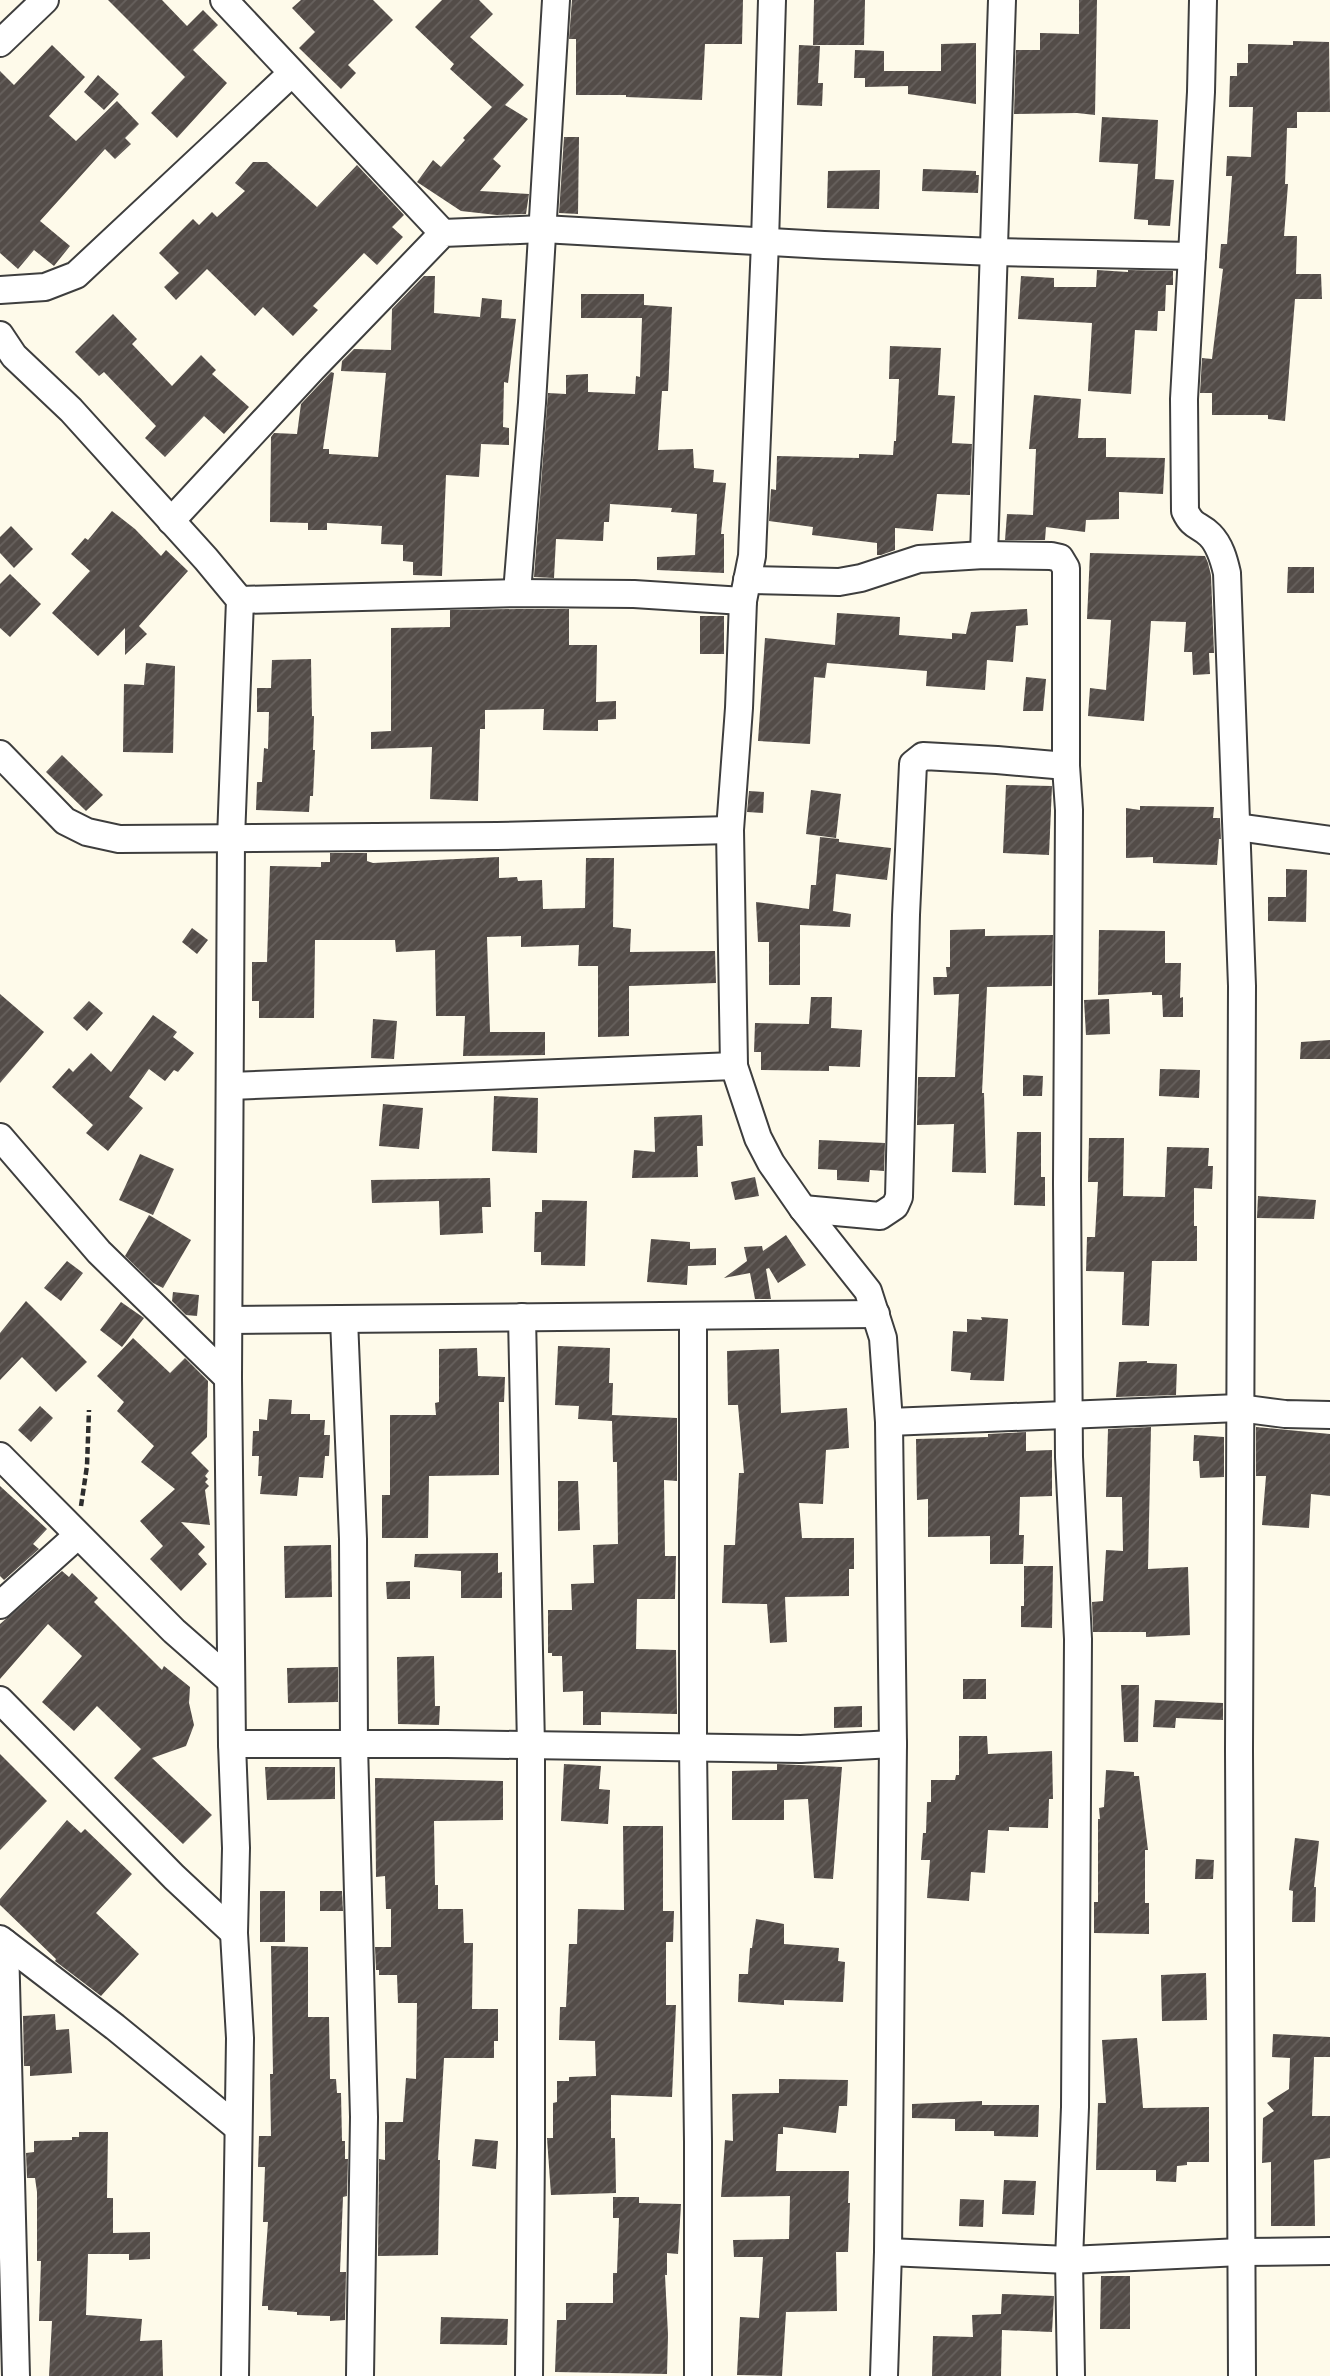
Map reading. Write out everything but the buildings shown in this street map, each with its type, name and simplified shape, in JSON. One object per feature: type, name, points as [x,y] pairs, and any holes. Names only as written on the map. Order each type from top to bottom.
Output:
[{"type":"street","points":[[0,43],[45,0]]},
{"type":"street","points":[[224,0],[443,233]]},
{"type":"street","points":[[517,593],[556,0]]},
{"type":"street","points":[[772,0],[752,556],[745,590],[730,830],[734,1066],[758,1138],[771,1163],[803,1209],[868,1291],[883,1338],[889,1422],[893,1744],[888,2252],[884,2376]]},
{"type":"street","points":[[984,555],[1002,0]]},
{"type":"street","points":[[1203,0],[1184,399],[1185,511],[1190,522],[1210,536],[1223,556],[1227,573],[1242,986],[1239,1408],[1242,2376]]},
{"type":"street","points":[[0,290],[45,287],[76,275],[292,73]]},
{"type":"street","points":[[171,521],[443,233],[543,229],[995,252],[1192,256]]},
{"type":"street","points":[[0,335],[14,356],[71,410],[240,600],[232,839],[228,1378],[232,1744],[236,1847],[234,1933],[240,2038],[236,2376]]},
{"type":"street","points":[[240,600],[745,590],[839,582],[861,578],[919,559],[984,555],[1051,556],[1060,558],[1065,563],[1066,766],[1069,810],[1066,1185],[1068,1416],[1078,1639],[1075,2107],[1069,2260],[1071,2376]]},
{"type":"street","points":[[0,754],[65,821],[88,832],[118,839],[497,836],[730,830]]},
{"type":"street","points":[[803,1209],[880,1216],[895,1206],[899,1198],[906,915],[913,764],[923,756],[1066,766]]},
{"type":"street","points":[[1237,827],[1330,840]]},
{"type":"street","points":[[230,1086],[734,1066]]},
{"type":"street","points":[[0,1137],[99,1252],[228,1378]]},
{"type":"street","points":[[229,1320],[876,1314]]},
{"type":"street","points":[[694,1316],[693,1747],[698,2376]]},
{"type":"street","points":[[522,1317],[531,1746],[529,2376]]},
{"type":"street","points":[[344,1319],[353,1539],[354,1745],[364,2117],[360,2376]]},
{"type":"street","points":[[889,1422],[1239,1408],[1285,1414],[1330,1415]]},
{"type":"street","points":[[0,1456],[174,1631],[231,1681]]},
{"type":"street","points":[[0,1605],[77,1536]]},
{"type":"street","points":[[0,1700],[174,1877],[234,1933]]},
{"type":"street","points":[[232,1744],[801,1749],[893,1744]]},
{"type":"street","points":[[3,1941],[115,2026],[237,2127]]},
{"type":"street","points":[[3,1941],[16,2376]]},
{"type":"street","points":[[888,2252],[1069,2260],[1330,2251]]},
{"type":"path","points":[[77,1536],[87,1466],[89,1410]]}]
